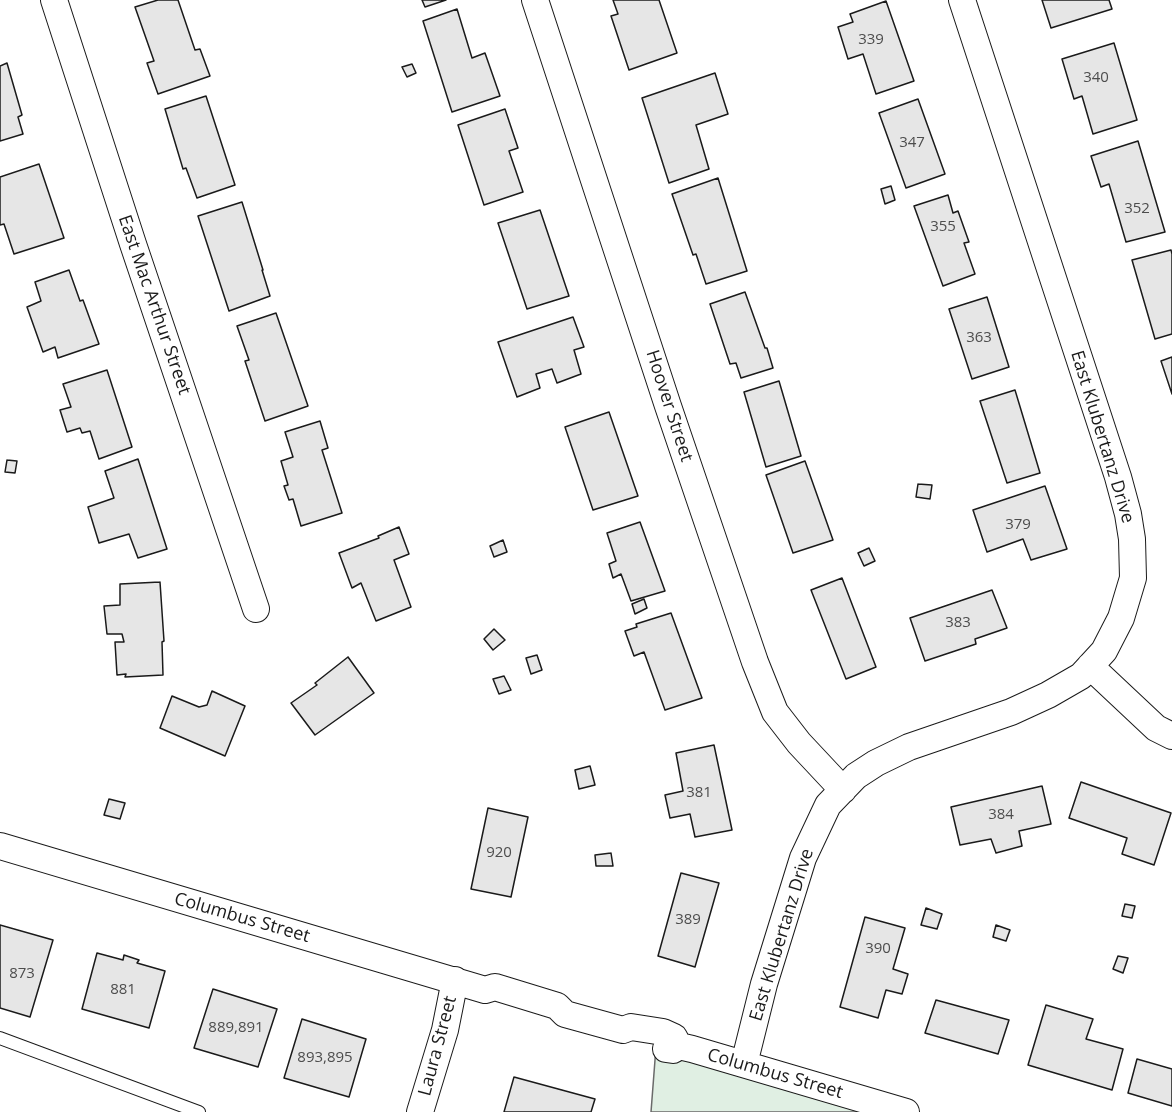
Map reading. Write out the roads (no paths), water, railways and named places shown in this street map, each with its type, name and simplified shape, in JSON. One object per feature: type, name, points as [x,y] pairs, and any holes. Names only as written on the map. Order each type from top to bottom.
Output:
[{"type":"street","name":"East Mac Arthur Street","points":[[54,0],[133,244],[256,609]]},
{"type":"street","name":"Hoover Street","points":[[535,0],[668,406],[755,662],[775,712],[799,743],[843,790]]},
{"type":"street","name":"East Klubertanz Drive","points":[[744,1064],[764,984],[803,858],[828,805],[856,777],[876,763],[909,747],[1020,708],[1081,676],[1104,651],[1121,618],[1133,578],[1132,539],[1118,477],[962,0]]},
{"type":"street","points":[[1090,666],[1155,728],[1172,736]]},
{"type":"street","name":"Columbus Street","points":[[0,846],[485,990],[495,987],[557,1006],[566,1014],[622,1030],[625,1040],[631,1043],[673,1050],[679,1046],[906,1112]]},
{"type":"street","name":"Laura Street","points":[[420,1112],[445,1030],[455,980]]},
{"type":"lane","points":[[0,1038],[199,1112]]}]
